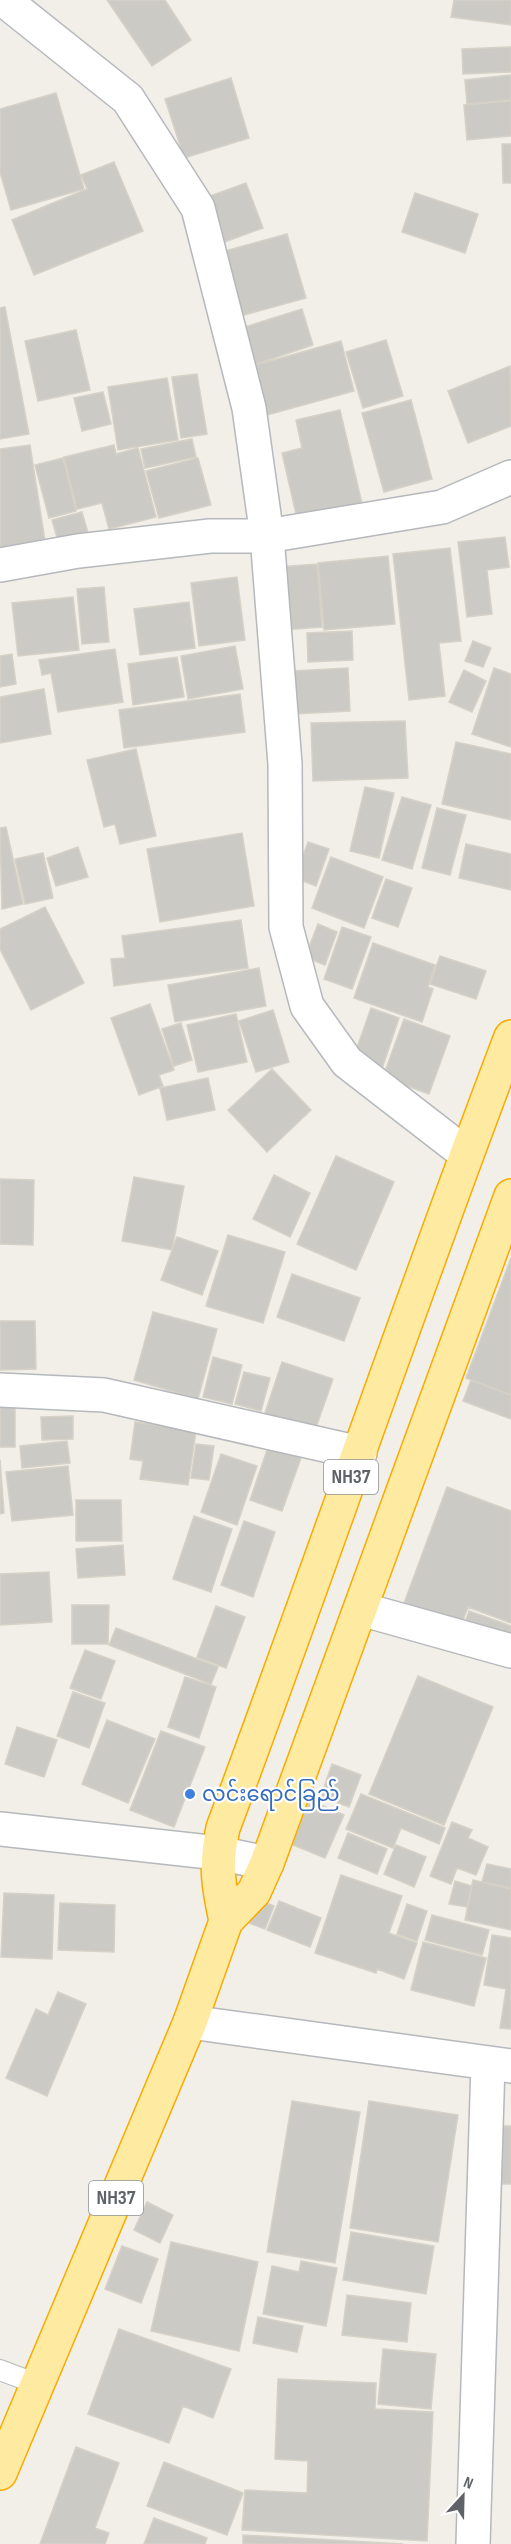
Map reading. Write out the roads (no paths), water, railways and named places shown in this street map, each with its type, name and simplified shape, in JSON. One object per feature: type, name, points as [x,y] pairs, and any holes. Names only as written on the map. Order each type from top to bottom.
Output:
[{"type":"highway","name":"NH37","points":[[226,1921],[217,1880],[218,1853],[223,1828],[311,1590],[466,1154],[511,1036]]},
{"type":"highway","name":"NH37","points":[[0,2473],[190,2022],[226,1921],[254,1892],[267,1863],[508,1215]]},
{"type":"street","points":[[4,0],[128,99],[198,208],[249,408],[267,536],[285,764],[286,927],[307,1006],[347,1062],[466,1154]]},
{"type":"street","points":[[0,565],[78,551],[210,536],[267,536],[442,507],[511,477]]},
{"type":"street","points":[[0,1390],[104,1395],[360,1453]]},
{"type":"street","points":[[361,1609],[511,1651]]},
{"type":"street","points":[[1,1826],[218,1853],[267,1863]]},
{"type":"street","points":[[190,2022],[499,2065],[474,2544]]},
{"type":"lane","points":[[0,2370],[37,2384]]},
{"type":"place","name":"လင်းရောင်ခြည်","points":[[190,1794]]}]
